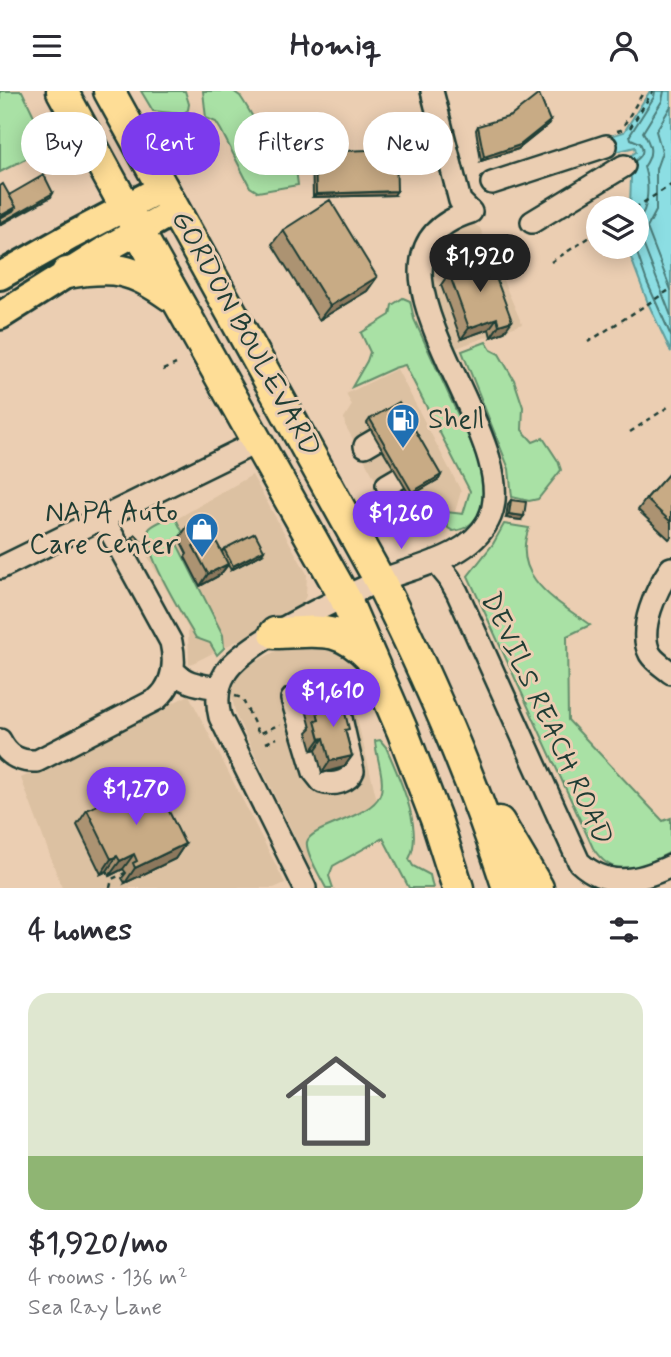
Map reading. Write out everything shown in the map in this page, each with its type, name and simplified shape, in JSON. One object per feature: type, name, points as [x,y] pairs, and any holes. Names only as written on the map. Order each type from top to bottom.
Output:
[{"type":"highway","name":"GORDON BOULEVARD","points":[[62,91],[131,219],[345,598],[373,660],[436,819],[458,888]]},
{"type":"highway","name":"GORDON BOULEVARD","points":[[109,91],[380,581],[413,646],[465,765],[508,888]]},
{"type":"highway","points":[[67,273],[97,268],[126,270],[149,280],[176,299]]},
{"type":"highway","points":[[345,598],[370,609],[379,622],[432,736],[490,888]]},
{"type":"highway","points":[[275,633],[334,633],[357,643],[373,660]]},
{"type":"highway","points":[[465,765],[538,888]]},
{"type":"main road","points":[[0,277],[170,199]]},
{"type":"main road","points":[[0,316],[67,273],[131,219]]},
{"type":"street","points":[[227,692],[223,675],[233,662],[250,648],[380,581],[435,561],[463,546],[482,532],[494,507],[496,488],[489,456],[434,328],[420,280],[423,255],[430,241],[450,221],[471,212],[460,201],[432,91]]},
{"type":"street","points":[[492,183],[607,140]]},
{"type":"street","points":[[532,222],[624,166]]},
{"type":"street","points":[[0,568],[257,442]]},
{"type":"street","points":[[0,740],[10,755],[17,759],[37,761],[157,699],[167,690],[173,669],[173,652],[167,633],[103,518]]},
{"type":"street","name":"DEVILS REACH ROAD","points":[[435,561],[457,592],[579,862],[595,877],[619,884],[640,881],[671,866]]},
{"type":"street","points":[[664,668],[648,649],[647,625],[655,596],[671,568]]},
{"type":"street","points":[[173,669],[178,677],[186,681],[227,692]]},
{"type":"street","points":[[227,692],[217,704],[220,717],[305,888]]},
{"type":"street","points":[[292,699],[314,772],[322,782],[330,784],[348,779],[354,771],[338,705],[328,697]]},
{"type":"path","points":[[607,140],[621,130],[644,91]]},
{"type":"path","points":[[630,128],[653,91]]},
{"type":"path","points":[[649,199],[671,185]]},
{"type":"path","points":[[551,262],[586,240]]},
{"type":"path","points":[[588,342],[671,289]]},
{"type":"path","points":[[163,370],[176,364]]},
{"type":"path","points":[[630,432],[671,405]]},
{"type":"path","points":[[227,692],[242,698],[259,734],[288,721]]},
{"type":"path","points":[[266,743],[277,738]]},
{"type":"path","points":[[122,783],[128,796]]},
{"type":"path","points":[[110,888],[112,879],[125,873]]},
{"type":"shaded area","points":[[472,223],[480,228],[522,324],[456,348],[430,280],[430,257],[439,238]]},
{"type":"shaded area","points":[[397,369],[461,491],[455,512],[436,508],[435,513],[409,513],[393,507],[345,425],[344,418],[352,405],[346,394]]},
{"type":"shaded area","points":[[252,475],[307,574],[306,596],[301,606],[291,614],[189,665],[188,628],[139,541]]},
{"type":"shaded area","points":[[322,636],[363,667],[346,674],[385,833],[311,870],[236,716],[231,693],[233,682],[248,666],[297,640]]},
{"type":"shaded area","points":[[189,695],[285,883],[274,888],[62,888],[21,778]]},
{"type":"green space","points":[[0,91],[22,91],[32,112],[21,112],[21,161],[0,172]]},
{"type":"green space","points":[[141,91],[185,91],[189,104],[185,112],[153,111]]},
{"type":"green space","points":[[203,91],[233,91],[240,96],[250,112],[234,112],[234,156],[220,128],[220,112],[205,112]]},
{"type":"green space","points":[[244,175],[297,175],[298,185],[258,192],[250,187]]},
{"type":"green space","points":[[403,298],[410,301],[414,319],[471,441],[484,483],[478,514],[468,526],[453,531],[448,528],[446,512],[463,514],[470,491],[405,365],[352,387],[370,352],[361,333],[390,315],[392,305]]},
{"type":"green space","points":[[486,342],[491,350],[499,354],[514,380],[523,407],[522,430],[533,442],[543,438],[561,470],[538,499],[529,501],[512,497],[509,469],[462,351]]},
{"type":"green space","points":[[174,515],[184,535],[175,540],[223,635],[224,648],[217,655],[210,643],[196,638],[164,582],[150,549],[150,528]]},
{"type":"green space","points":[[504,524],[529,528],[525,545],[531,574],[551,597],[590,625],[567,636],[568,720],[663,821],[671,818],[671,852],[650,862],[620,868],[601,859],[593,848],[468,576],[493,544]]},
{"type":"green space","points":[[380,740],[397,772],[412,818],[413,847],[409,859],[413,866],[430,875],[433,888],[409,888],[383,838],[333,866],[329,876],[333,888],[326,888],[311,858],[307,842],[318,831],[365,810],[380,795],[381,776],[375,741]]},
{"type":"water","points":[[650,91],[671,91],[671,352],[632,259],[649,259],[649,196],[630,196],[631,178],[621,162],[636,152],[635,147],[608,154],[604,138],[624,132]]},
{"type":"building","points":[[539,94],[550,121],[520,145],[484,157],[478,126],[511,116]]},
{"type":"building","points":[[363,150],[363,175],[397,175],[397,191],[316,194],[316,175],[349,175],[349,151]]},
{"type":"building","points":[[44,175],[53,193],[0,223],[0,218],[16,207],[9,195]]},
{"type":"building","points":[[3,184],[16,207],[0,216],[0,186]]},
{"type":"building","points":[[330,200],[377,277],[330,306],[283,230]]},
{"type":"building","points":[[489,259],[512,321],[499,325],[497,318],[469,328],[449,273]]},
{"type":"building","name":"Shell","points":[[399,402],[441,475],[412,492],[370,419]]},
{"type":"building","points":[[671,471],[671,522],[646,499]]},
{"type":"building","points":[[511,500],[526,502],[524,516],[509,514]]},
{"type":"building","points":[[204,518],[228,564],[208,574],[193,546],[196,544],[187,527]]},
{"type":"building","points":[[255,533],[264,550],[233,566],[224,549]]},
{"type":"building","points":[[136,535],[141,542],[137,545],[133,537]]},
{"type":"building","points":[[336,696],[341,714],[345,713],[349,729],[345,730],[352,756],[330,761],[324,738],[320,739],[315,721],[319,720],[315,702]]},
{"type":"building","points":[[136,786],[141,796],[150,791],[153,798],[161,795],[185,844],[135,868],[133,863],[137,861],[134,854],[120,861],[117,856],[111,859],[87,810]]},
{"type":"place","name":"Shell","points":[[403,450]]},
{"type":"place","name":"NAPA Auto Care Center","points":[[202,559]]}]
